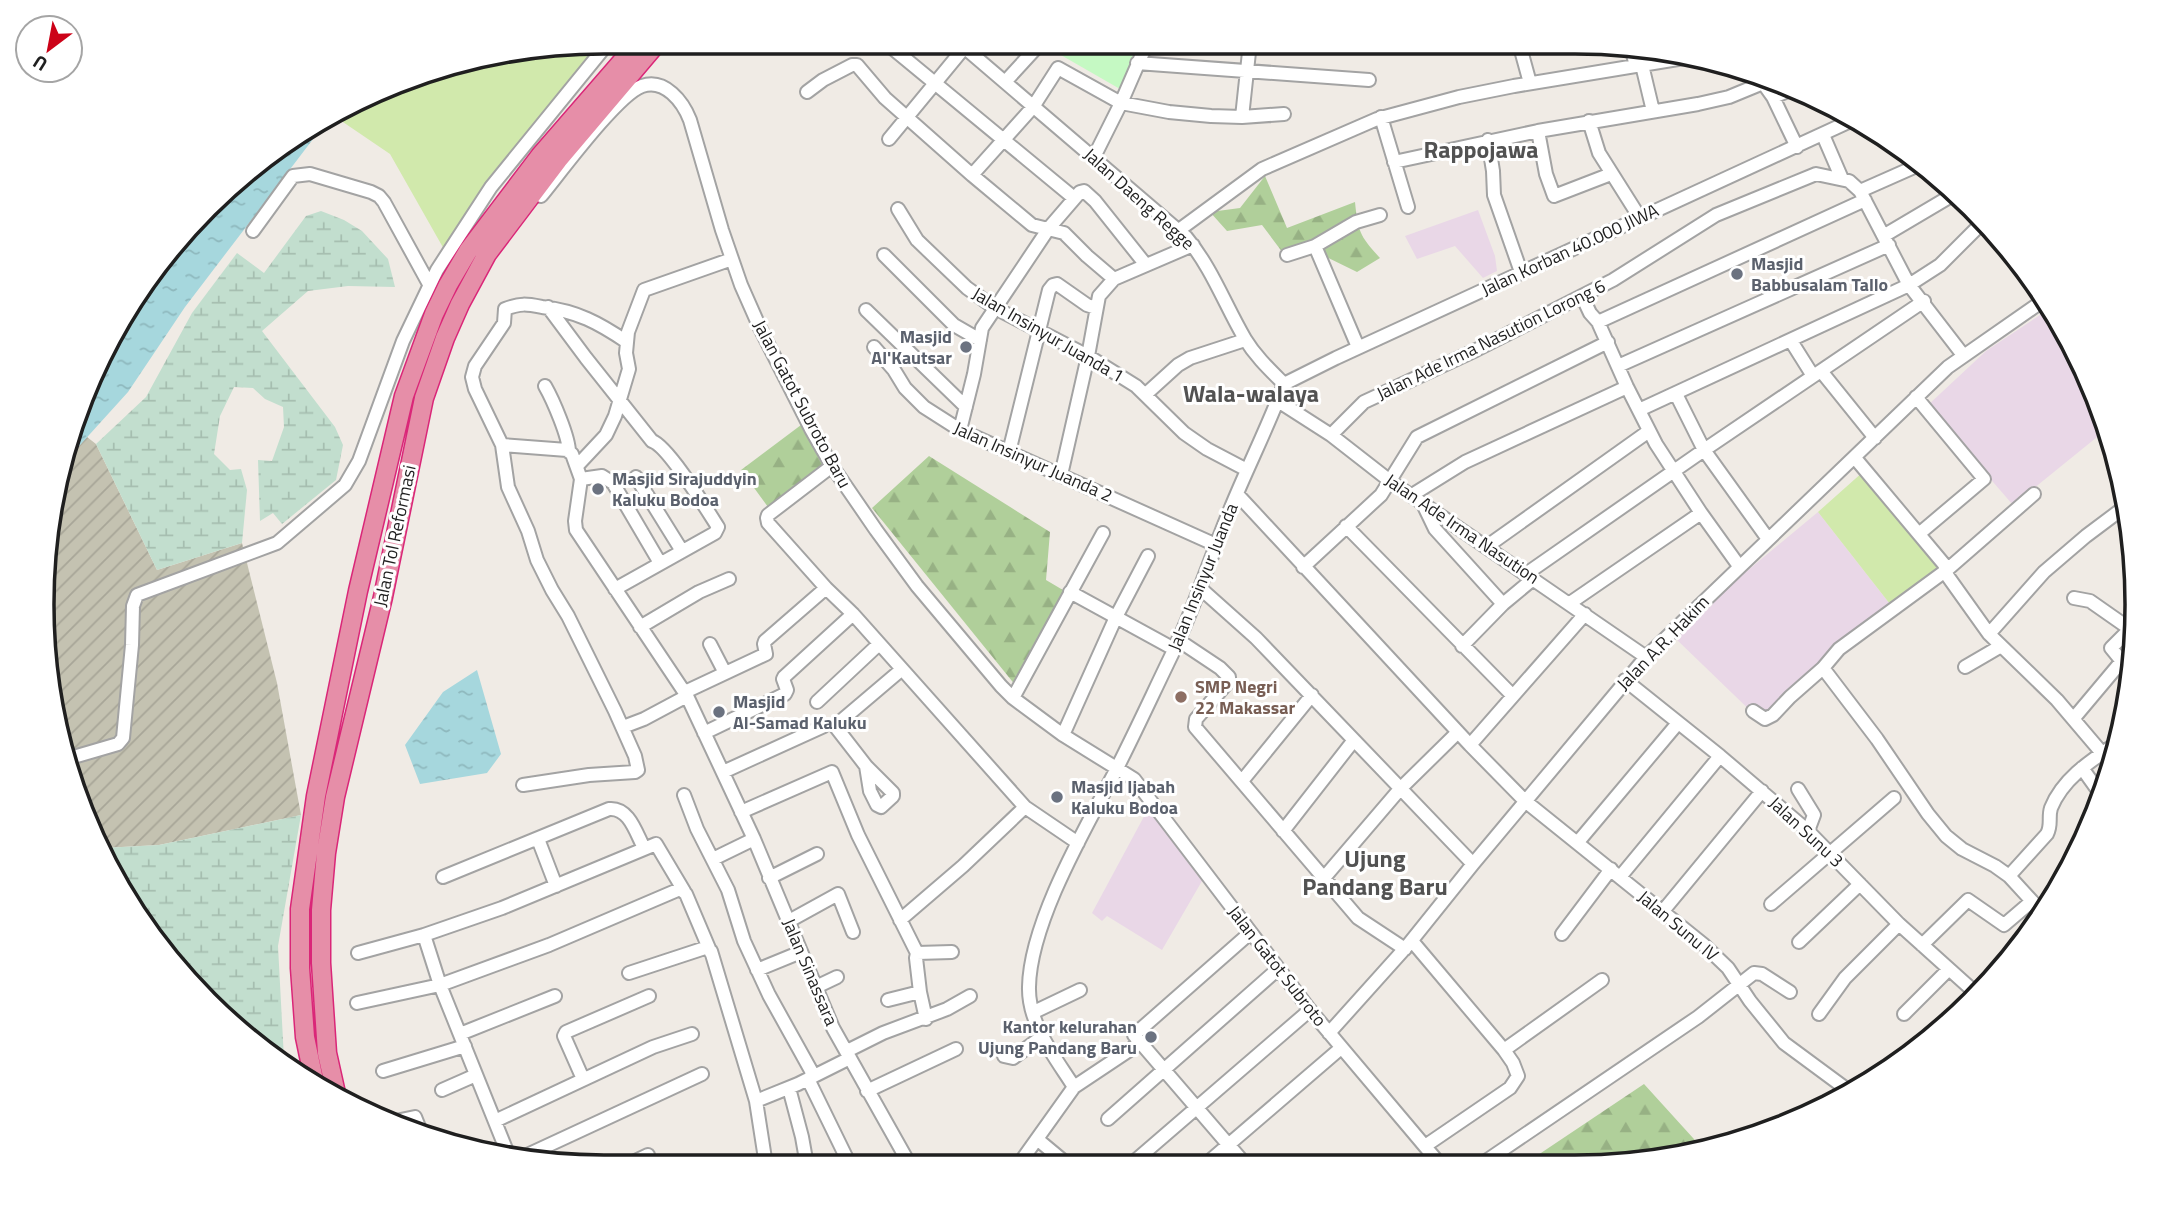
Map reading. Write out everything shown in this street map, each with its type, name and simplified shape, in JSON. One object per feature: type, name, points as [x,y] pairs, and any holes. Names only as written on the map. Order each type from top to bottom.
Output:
[{"type":"highway","name":"Jalan Tol Reformasi","points":[[312,1070],[305,1037],[300,968],[300,909],[316,796],[360,579],[404,396],[434,314],[468,251],[540,156],[629,54]]},
{"type":"highway","name":"Jalan Tol Reformasi","points":[[335,1084],[327,1053],[321,963],[321,910],[326,853],[335,797],[383,597],[424,398],[450,326],[487,254],[558,160],[648,54]]},
{"type":"highway","points":[[305,1037],[307,1067]]},
{"type":"street","points":[[76,757],[118,744],[123,738],[136,595],[277,542],[345,485],[359,461],[397,355],[429,284],[491,187],[599,54]]},
{"type":"street","points":[[899,54],[1074,198]]},
{"type":"street","points":[[889,139],[935,84],[955,54]]},
{"type":"street","name":"Jalan Daeng Regge","points":[[972,54],[1179,230],[1205,262],[1245,340],[1284,384]]},
{"type":"street","points":[[1005,82],[1031,54]]},
{"type":"street","points":[[1094,157],[1141,54]]},
{"type":"street","points":[[1242,117],[1248,54]]},
{"type":"street","points":[[1522,54],[1530,83]]},
{"type":"street","points":[[1636,58],[1653,111]]},
{"type":"street","points":[[1137,62],[1369,80]]},
{"type":"street","points":[[1179,230],[1262,169],[1381,117],[1459,97],[1661,62]]},
{"type":"street","points":[[807,92],[823,80],[856,64],[881,94],[972,175],[1032,225],[1064,233],[1114,279]]},
{"type":"street","points":[[972,175],[1033,107],[1058,68],[1121,103],[1169,111],[1242,117],[1284,114]]},
{"type":"street","name":"Jalan Gatot Subroto Baru","points":[[487,254],[501,246],[589,137],[628,95],[648,85],[665,89],[676,97],[690,120],[732,259],[760,328],[832,466],[917,586],[1001,686],[1063,735],[1117,768]]},
{"type":"street","points":[[1394,162],[1488,140],[1718,100],[1757,85]]},
{"type":"street","points":[[1768,89],[1797,147]]},
{"type":"street","points":[[1773,97],[1780,94]]},
{"type":"street","points":[[1381,117],[1408,207]]},
{"type":"street","points":[[1589,121],[1599,153],[1640,218]]},
{"type":"street","name":"Jalan Korban 40.000 JIWA","points":[[1284,384],[1358,347],[1844,125]]},
{"type":"street","points":[[1538,131],[1546,174],[1554,196],[1611,174]]},
{"type":"street","points":[[1823,135],[1842,179]]},
{"type":"street","points":[[1488,140],[1494,195],[1521,272]]},
{"type":"street","points":[[1598,322],[1911,169]]},
{"type":"street","points":[[253,231],[293,176],[310,174],[361,188],[379,196],[384,202],[429,284]]},
{"type":"street","name":"Jalan Ade Irma Nasution Lorong 6","points":[[1331,435],[1364,402],[1476,351],[1619,277],[1716,215],[1812,174],[1852,183],[1862,195]]},
{"type":"street","points":[[960,430],[982,328],[1049,228],[1074,198],[1082,191],[1095,201],[1146,265]]},
{"type":"street","points":[[1862,195],[1909,285],[1924,301],[1963,355]]},
{"type":"street","points":[[1618,366],[1887,240],[1947,199]]},
{"type":"street","name":"Jalan Insinyur Juanda 1","points":[[898,209],[917,240],[967,289],[995,308],[1088,356],[1146,394],[1170,420],[1207,449],[1247,470]]},
{"type":"street","points":[[1287,255],[1315,246],[1356,222],[1380,215]]},
{"type":"street","points":[[1639,410],[1909,285],[1940,265],[1976,229]]},
{"type":"street","points":[[1061,475],[1099,296],[1114,279],[1193,245]]},
{"type":"street","points":[[1315,246],[1358,347]]},
{"type":"street","points":[[884,256],[954,325],[980,340]]},
{"type":"street","points":[[577,466],[606,435],[615,416],[629,369],[626,353],[630,325],[644,290],[732,259]]},
{"type":"street","points":[[1009,452],[1049,290],[1057,284],[1087,305],[1096,308]]},
{"type":"street","points":[[1582,296],[1608,342],[1649,431],[1701,513],[1740,566]]},
{"type":"street","points":[[1462,646],[1530,576],[1704,450],[1924,301]]},
{"type":"street","points":[[523,785],[637,771],[635,756],[623,727],[572,623],[537,560],[528,531],[508,487],[502,446],[475,388],[473,372],[504,323],[505,309],[524,303],[554,307],[595,321],[627,342]]},
{"type":"street","name":"Jalan A.R. Hakim","points":[[1329,1033],[1408,945],[1646,657],[1948,367],[2036,306]]},
{"type":"street","points":[[548,307],[652,441],[658,443],[681,472],[718,527],[717,532],[615,589]]},
{"type":"street","points":[[866,310],[965,407]]},
{"type":"street","points":[[1146,394],[1178,365],[1190,358],[1245,340]]},
{"type":"street","points":[[1791,341],[1875,438]]},
{"type":"street","points":[[1303,567],[1381,495],[1413,442],[1421,434],[1608,342]]},
{"type":"street","name":"Jalan Insinyur Juanda 2","points":[[874,347],[905,388],[924,407],[960,430],[1216,545]]},
{"type":"street","name":"Jalan Insinyur Juanda","points":[[1074,1087],[1042,1036],[1034,1012],[1029,988],[1037,941],[1078,843],[1176,645],[1284,384]]},
{"type":"street","name":"Jalan Sinassara","points":[[545,386],[554,402],[568,439],[569,452],[581,479],[576,530],[686,694],[754,839],[833,1028],[904,1155]]},
{"type":"street","points":[[1503,604],[1435,529],[1417,499],[1461,464],[1628,387]]},
{"type":"street","points":[[1676,394],[1704,450],[1768,539]]},
{"type":"street","points":[[1916,397],[1984,479],[1920,533]]},
{"type":"street","name":"Jalan Ade Irma Nasution","points":[[1278,401],[1331,435],[1390,481],[1646,657]]},
{"type":"street","points":[[1486,547],[1649,431]]},
{"type":"street","points":[[502,446],[569,452]]},
{"type":"street","points":[[1855,458],[1920,533],[1989,634],[2074,718],[2102,753]]},
{"type":"street","points":[[832,466],[767,518],[768,523],[1025,807],[1078,843]]},
{"type":"street","points":[[581,479],[602,476],[613,483],[660,563]]},
{"type":"street","points":[[636,477],[681,551]]},
{"type":"street","points":[[1753,711],[1761,718],[1768,719],[1823,668],[1839,649],[1946,570],[2034,494]]},
{"type":"street","name":"Jalan Sunu IV","points":[[1237,495],[1525,801],[1720,960],[1784,1043],[1842,1085]]},
{"type":"street","points":[[1570,603],[1701,513]]},
{"type":"street","points":[[1989,634],[2044,572],[2117,513]]},
{"type":"street","points":[[1346,526],[1513,696]]},
{"type":"street","points":[[1013,698],[1103,533]]},
{"type":"street","points":[[1063,735],[1116,617],[1147,556]]},
{"type":"street","points":[[640,626],[699,592],[729,579]]},
{"type":"street","points":[[1200,587],[1256,638],[1473,864]]},
{"type":"street","points":[[623,727],[644,719],[725,673],[766,654],[765,641],[826,588]]},
{"type":"street","points":[[1070,592],[1229,675],[1229,681],[1194,724],[1358,918],[1408,945],[1504,1050],[1517,1072],[1514,1084],[1425,1146]]},
{"type":"street","points":[[2074,598],[2090,601],[2124,622]]},
{"type":"street","points":[[704,733],[785,694],[787,690],[784,677],[853,614]]},
{"type":"street","points":[[1470,745],[1585,614]]},
{"type":"street","points":[[2074,718],[2121,662],[2111,648],[2124,635]]},
{"type":"street","points":[[710,644],[725,673]]},
{"type":"street","points":[[817,702],[879,644]]},
{"type":"street","points":[[1965,667],[2001,646]]},
{"type":"street","points":[[1823,668],[1871,730],[1946,836],[1962,849],[2009,876],[2035,904]]},
{"type":"street","points":[[866,766],[835,726],[901,670]]},
{"type":"street","name":"Jalan Sunu 3","points":[[1625,680],[1808,831],[1899,924],[1970,988]]},
{"type":"street","points":[[1242,781],[1312,695]]},
{"type":"street","points":[[1578,842],[1678,723]]},
{"type":"street","points":[[723,772],[824,726]]},
{"type":"street","points":[[1323,879],[1400,789],[1458,732]]},
{"type":"street","points":[[1283,831],[1354,740]]},
{"type":"street","points":[[2009,876],[2047,834],[2050,828],[2049,813],[2060,791],[2082,768],[2105,751]]},
{"type":"street","points":[[1562,934],[1720,757]]},
{"type":"street","name":"Jalan Gatot Subroto","points":[[1117,768],[1134,779],[1310,1010],[1432,1155]]},
{"type":"street","points":[[2082,768],[2094,785]]},
{"type":"street","points":[[741,812],[832,772],[858,835],[917,953],[920,992],[926,1018]]},
{"type":"street","points":[[1798,789],[1814,815],[1808,831]]},
{"type":"street","points":[[1663,911],[1762,792]]},
{"type":"street","points":[[684,795],[728,890],[744,942],[846,1155]]},
{"type":"street","points":[[1770,904],[1894,798]]},
{"type":"street","points":[[900,920],[963,866],[1025,807]]},
{"type":"street","points":[[443,877],[617,808],[650,846],[681,890],[712,953],[756,1101],[764,1155]]},
{"type":"street","points":[[538,839],[556,886]]},
{"type":"street","points":[[713,859],[754,839]]},
{"type":"street","points":[[358,953],[424,935],[502,908],[650,846]]},
{"type":"street","points":[[769,878],[817,855]]},
{"type":"street","points":[[1799,942],[1860,884]]},
{"type":"street","points":[[356,1003],[440,985],[549,945],[681,890]]},
{"type":"street","points":[[789,921],[838,894],[853,932]]},
{"type":"street","points":[[1922,944],[1968,900],[2004,925],[2032,901]]},
{"type":"street","points":[[1819,1014],[1845,978],[1899,924]]},
{"type":"street","points":[[1237,1155],[1134,1036],[1135,1032],[1250,933]]},
{"type":"street","points":[[424,935],[440,985],[505,1145]]},
{"type":"street","points":[[629,973],[705,948],[712,953]]},
{"type":"street","points":[[757,970],[801,952]]},
{"type":"street","points":[[917,953],[952,952]]},
{"type":"street","points":[[1108,1119],[1278,969]]},
{"type":"street","points":[[1903,1014],[1949,969]]},
{"type":"street","points":[[1495,1155],[1620,1072],[1756,972],[1790,992]]},
{"type":"street","points":[[816,987],[837,977]]},
{"type":"street","points":[[1504,1050],[1602,980]]},
{"type":"street","points":[[1034,1012],[1080,990]]},
{"type":"street","points":[[888,1000],[920,992]]},
{"type":"street","points":[[460,1034],[555,996]]},
{"type":"street","points":[[583,1079],[564,1035],[566,1031],[649,996]]},
{"type":"street","points":[[756,1101],[811,1078],[883,1033],[926,1018],[970,996]]},
{"type":"street","points":[[1142,1155],[1310,1010]]},
{"type":"street","points":[[495,1121],[653,1047],[692,1034]]},
{"type":"street","points":[[1004,1056],[1013,1058],[1042,1036]]},
{"type":"street","points":[[1026,1155],[1074,1087],[1140,1043]]},
{"type":"street","points":[[383,1071],[465,1046]]},
{"type":"street","points":[[1216,1155],[1341,1048]]},
{"type":"street","points":[[867,1091],[956,1049]]},
{"type":"street","points":[[537,1150],[702,1074]]},
{"type":"street","points":[[442,1090],[476,1075]]},
{"type":"street","points":[[789,1088],[805,1155]]},
{"type":"street","points":[[1037,1139],[1056,1155]]},
{"type":"shaded area","points":[[1478,210],[1495,256],[1497,271],[1483,278],[1455,246],[1417,259],[1405,236]]},
{"type":"shaded area","points":[[2042,314],[2068,361],[2098,436],[2013,505],[1927,406],[1986,351]]},
{"type":"shaded area","points":[[87,437],[96,444],[157,570],[242,543],[277,683],[301,815],[159,845],[111,848],[83,781],[73,747],[55,640],[55,569],[59,533],[77,448]]},
{"type":"shaded area","points":[[1818,512],[1897,613],[1799,682],[1761,721],[1675,638],[1735,581]]},
{"type":"shaded area","points":[[1148,809],[1202,881],[1162,950],[1107,916],[1102,921],[1092,913]]},
{"type":"green space","points":[[592,54],[445,251],[390,154],[342,121],[394,96],[462,73],[533,59]]},
{"type":"green space","points":[[1059,54],[1135,54],[1120,89]]},
{"type":"green space","points":[[1265,176],[1287,228],[1355,202],[1361,233],[1380,258],[1357,272],[1308,248],[1286,257],[1262,225],[1227,231],[1210,212],[1240,208]]},
{"type":"green space","points":[[321,211],[362,231],[388,259],[395,287],[348,286],[308,291],[262,331],[335,427],[343,445],[336,480],[282,524],[273,513],[260,521],[258,460],[272,461],[284,427],[283,407],[265,399],[253,388],[234,387],[220,416],[214,454],[230,470],[241,469],[247,490],[242,543],[157,570],[96,444],[146,397],[192,313],[237,253],[264,273],[306,216]]},
{"type":"green space","points":[[801,425],[825,464],[768,507],[741,470]]},
{"type":"green space","points":[[929,456],[1050,532],[1046,580],[1068,593],[1016,686],[872,508]]},
{"type":"green space","points":[[1864,471],[1950,574],[1897,613],[1818,512]]},
{"type":"green space","points":[[301,815],[278,946],[284,1051],[215,994],[191,967],[147,910],[111,848],[159,845]]},
{"type":"green space","points":[[1644,1084],[1696,1141],[1610,1154],[1538,1155]]},
{"type":"water","points":[[314,137],[185,307],[128,392],[77,448],[111,361],[128,329],[168,270],[215,215],[270,168]]},
{"type":"water","points":[[477,670],[501,754],[487,773],[420,784],[405,745],[443,692]]},
{"type":"place","name":"Masjid Babbusalam Tallo","points":[[1737,274]]},
{"type":"place","name":"Masjid Al'Kautsar","points":[[966,347]]},
{"type":"place","name":"Masjid Sirajuddyin Kaluku Bodoa","points":[[598,489]]},
{"type":"place","name":"SMP Negri 22 Makassar","points":[[1181,697]]},
{"type":"place","name":"Masjid Al-Samad Kaluku","points":[[719,712]]},
{"type":"place","name":"Masjid Ijabah Kaluku Bodoa","points":[[1057,797]]},
{"type":"place","name":"Kantor kelurahan Ujung Pandang Baru","points":[[1151,1037]]},
{"type":"district","name":"Rappojawa","points":[[1481,150]]},
{"type":"district","name":"Wala-walaya","points":[[1251,394]]},
{"type":"district","name":"Ujung Pandang Baru","points":[[1375,873]]}]
